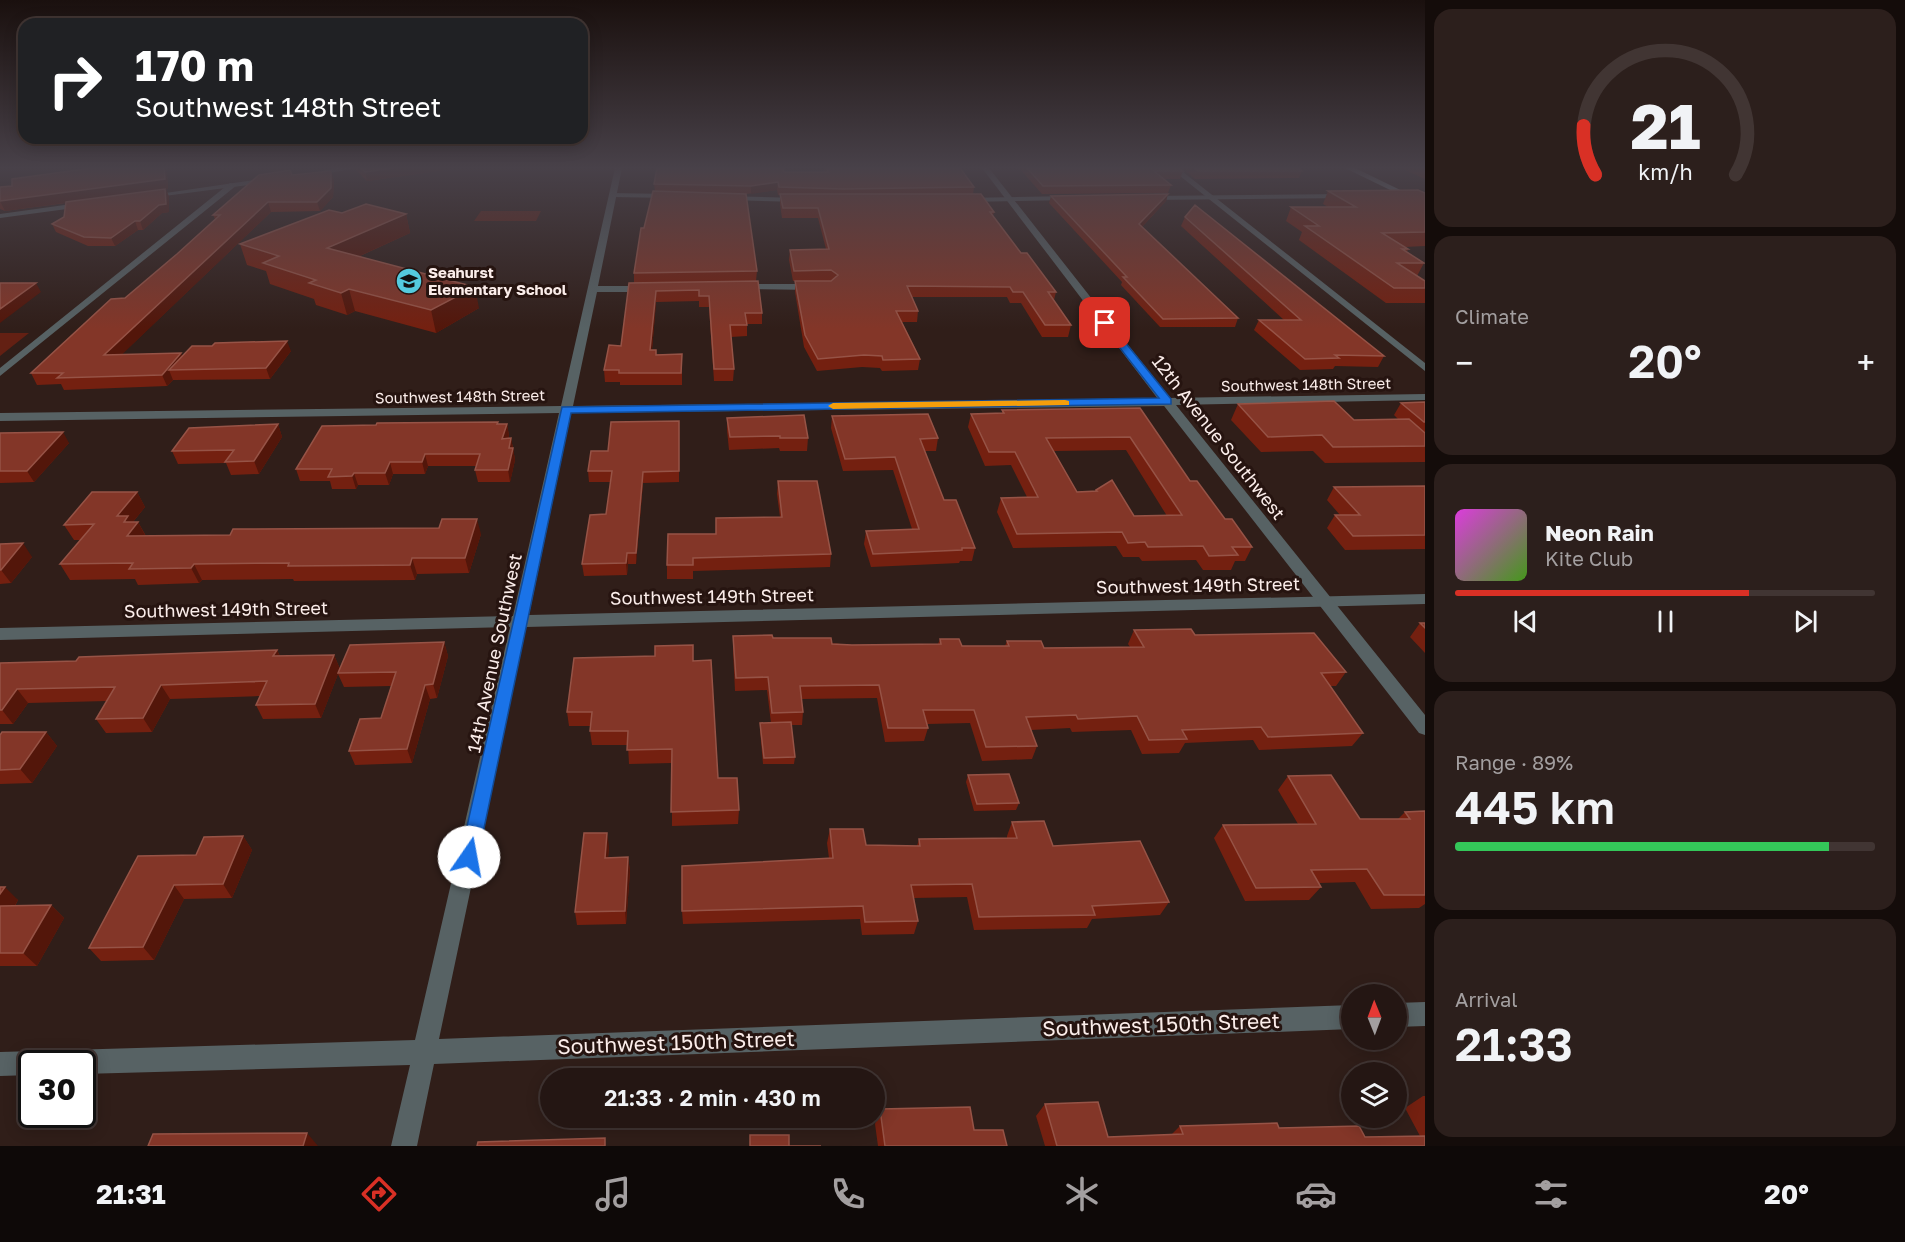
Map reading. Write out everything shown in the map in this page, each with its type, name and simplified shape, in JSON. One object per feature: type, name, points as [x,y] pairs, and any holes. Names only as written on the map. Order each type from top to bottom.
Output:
[{"type":"street","points":[[0,373],[188,221]]},
{"type":"street","name":"14th Avenue Southwest","points":[[404,1146],[607,221]]},
{"type":"street","name":"12th Avenue Southwest","points":[[1026,221],[1425,728]]},
{"type":"street","points":[[1241,221],[1425,368]]},
{"type":"street","points":[[723,288],[830,286]]},
{"type":"street","points":[[592,289],[652,289]]},
{"type":"street","name":"Southwest 148th Street","points":[[0,417],[1425,397]]},
{"type":"street","name":"Southwest 149th Street","points":[[0,634],[1425,599]]},
{"type":"street","points":[[1407,1015],[1425,1014]]},
{"type":"street","name":"Southwest 150th Street","points":[[0,1064],[426,1052],[1341,1017]]},
{"type":"shaded area","points":[[0,333],[29,333],[0,356]]},
{"type":"building","points":[[56,221],[134,221],[111,238],[84,237],[52,224]]},
{"type":"building","points":[[213,221],[247,221],[104,355],[181,353],[162,375],[57,378],[63,373],[31,373],[111,299],[125,298]]},
{"type":"building","points":[[299,221],[389,221],[327,248],[475,287],[431,310],[349,289],[341,293],[309,283],[316,280],[263,263],[279,256],[240,244]]},
{"type":"building","points":[[646,221],[750,221],[757,271],[634,273],[641,228],[644,228]]},
{"type":"building","points":[[822,221],[997,221],[1021,253],[1027,253],[1056,292],[1048,292],[1071,325],[1045,325],[1023,292],[1013,292],[1010,287],[907,286],[918,311],[896,311],[920,359],[883,360],[882,356],[864,355],[818,359],[805,335],[795,281],[831,281],[838,275],[831,270],[794,271],[790,250],[829,249]]},
{"type":"building","points":[[1075,221],[1141,221],[1139,224],[1238,318],[1163,319],[1123,277],[1127,277]]},
{"type":"building","points":[[1190,221],[1216,221],[1384,356],[1335,355],[1339,358],[1305,359],[1259,320],[1301,320]]},
{"type":"building","points":[[1312,221],[1425,221],[1425,232],[1382,233],[1408,249],[1402,249],[1424,263],[1397,263],[1425,281],[1425,288],[1394,288],[1305,226],[1319,226]]},
{"type":"building","points":[[758,281],[762,313],[745,313],[747,325],[730,325],[734,369],[714,369],[709,296],[699,296],[699,290],[656,291],[650,350],[656,350],[656,355],[682,354],[681,373],[619,373],[619,370],[604,370],[609,345],[621,346],[629,283]]},
{"type":"building","points":[[0,283],[36,283],[0,309]]},
{"type":"building","points":[[287,341],[266,368],[169,370],[192,346]]},
{"type":"building","points":[[1334,401],[1354,420],[1409,419],[1425,433],[1425,446],[1333,447],[1322,435],[1268,437],[1238,404]]},
{"type":"building","points":[[1425,402],[1425,422],[1401,403]]},
{"type":"building","points":[[1140,408],[1190,481],[1197,481],[1225,519],[1232,519],[1252,547],[1232,547],[1238,555],[1209,556],[1203,546],[1148,547],[1145,542],[1128,543],[1122,532],[1017,534],[1001,498],[1038,497],[1015,452],[989,452],[971,414],[1004,413],[1002,410]],"holes":[[[1130,437],[1182,515],[1134,516],[1112,480],[1097,491],[1077,492],[1046,438]]]},
{"type":"building","points":[[928,414],[938,438],[920,439],[944,500],[956,500],[975,548],[873,554],[866,531],[919,529],[895,457],[845,459],[832,416]]},
{"type":"building","points":[[804,415],[808,438],[730,437],[727,418]]},
{"type":"building","points":[[679,421],[679,471],[643,472],[636,553],[627,553],[626,563],[582,564],[590,515],[606,514],[612,471],[588,471],[591,451],[608,451],[611,422]]},
{"type":"building","points":[[498,422],[497,424],[507,424],[502,439],[511,438],[509,448],[513,448],[508,470],[475,470],[480,454],[425,454],[422,462],[390,462],[385,473],[354,473],[352,476],[328,477],[332,469],[296,469],[322,426]]},
{"type":"building","points":[[278,424],[254,461],[225,462],[234,450],[172,451],[189,428]]},
{"type":"building","points":[[63,432],[27,471],[0,471],[0,433]]},
{"type":"building","points":[[778,481],[817,481],[831,554],[693,558],[693,565],[667,565],[668,534],[716,534],[716,518],[782,517]]},
{"type":"building","points":[[1425,486],[1425,535],[1353,536],[1335,515],[1360,515],[1334,487]]},
{"type":"building","points":[[92,492],[137,492],[117,516],[128,516],[124,522],[138,522],[127,536],[230,535],[233,529],[439,528],[442,519],[477,519],[465,558],[412,558],[410,565],[194,564],[191,568],[129,569],[133,563],[60,564],[94,524],[64,525]]},
{"type":"building","points":[[23,543],[1,570],[0,570],[0,544]]},
{"type":"building","points":[[1191,629],[1195,635],[1314,633],[1346,672],[1321,673],[1363,733],[1268,737],[1261,727],[1182,730],[1187,739],[1149,740],[1137,716],[1078,719],[1076,715],[1026,717],[1037,746],[986,747],[974,710],[923,710],[928,728],[888,728],[879,685],[800,686],[803,712],[772,713],[768,677],[736,678],[733,636],[831,638],[832,644],[852,645],[941,644],[940,639],[959,639],[962,646],[1009,646],[1007,641],[1041,641],[1044,648],[1144,647],[1134,630]]},
{"type":"building","points":[[444,642],[433,684],[425,685],[407,749],[349,751],[360,719],[381,718],[396,672],[338,673],[350,645]]},
{"type":"building","points":[[693,645],[693,661],[711,660],[718,778],[737,778],[739,810],[671,812],[672,749],[627,750],[628,731],[590,731],[592,712],[567,712],[574,658],[655,656],[655,646]]},
{"type":"building","points":[[277,650],[273,656],[334,655],[315,704],[256,705],[267,681],[161,685],[143,718],[96,719],[115,687],[17,689],[0,710],[0,663],[76,661],[79,657]]},
{"type":"building","points":[[791,722],[795,757],[764,758],[760,723]]},
{"type":"building","points":[[2,732],[46,732],[20,769],[0,770],[0,735]]},
{"type":"building","points":[[1009,774],[1019,803],[977,804],[968,775]]},
{"type":"building","points":[[1331,775],[1360,819],[1410,819],[1405,812],[1425,811],[1425,895],[1384,895],[1367,869],[1311,870],[1321,887],[1256,888],[1223,825],[1316,824],[1288,776]]},
{"type":"building","points":[[1044,821],[1053,846],[1140,841],[1169,902],[1092,906],[1095,915],[979,917],[972,884],[911,885],[918,921],[865,922],[863,906],[682,911],[682,866],[833,858],[830,829],[863,829],[866,845],[920,846],[919,839],[1017,838],[1012,822]]},
{"type":"building","points":[[584,833],[607,833],[605,858],[628,857],[625,911],[575,912]]},
{"type":"building","points":[[243,836],[223,884],[174,885],[143,947],[89,948],[138,856],[196,855],[204,837]]},
{"type":"building","points":[[51,905],[23,953],[0,953],[0,906]]},
{"type":"building","points":[[1098,1102],[1108,1137],[1183,1134],[1180,1126],[1277,1123],[1279,1128],[1360,1128],[1365,1137],[1425,1136],[1425,1146],[1057,1146],[1045,1104]]},
{"type":"building","points":[[970,1107],[974,1130],[1003,1130],[1007,1146],[885,1146],[883,1128],[885,1128],[885,1109]]},
{"type":"building","points":[[307,1133],[303,1146],[148,1146],[153,1134]]},
{"type":"building","points":[[750,1135],[789,1135],[789,1146],[750,1146]]},
{"type":"building","points":[[605,1138],[605,1146],[477,1146],[478,1142]]},
{"type":"slow traffic","points":[[833,406],[1065,403]]},
{"type":"place","name":"Seahurst Elementary School","points":[[409,281]]},
{"type":"route","points":[[469,857],[566,410],[1167,402],[1105,323]]}]
